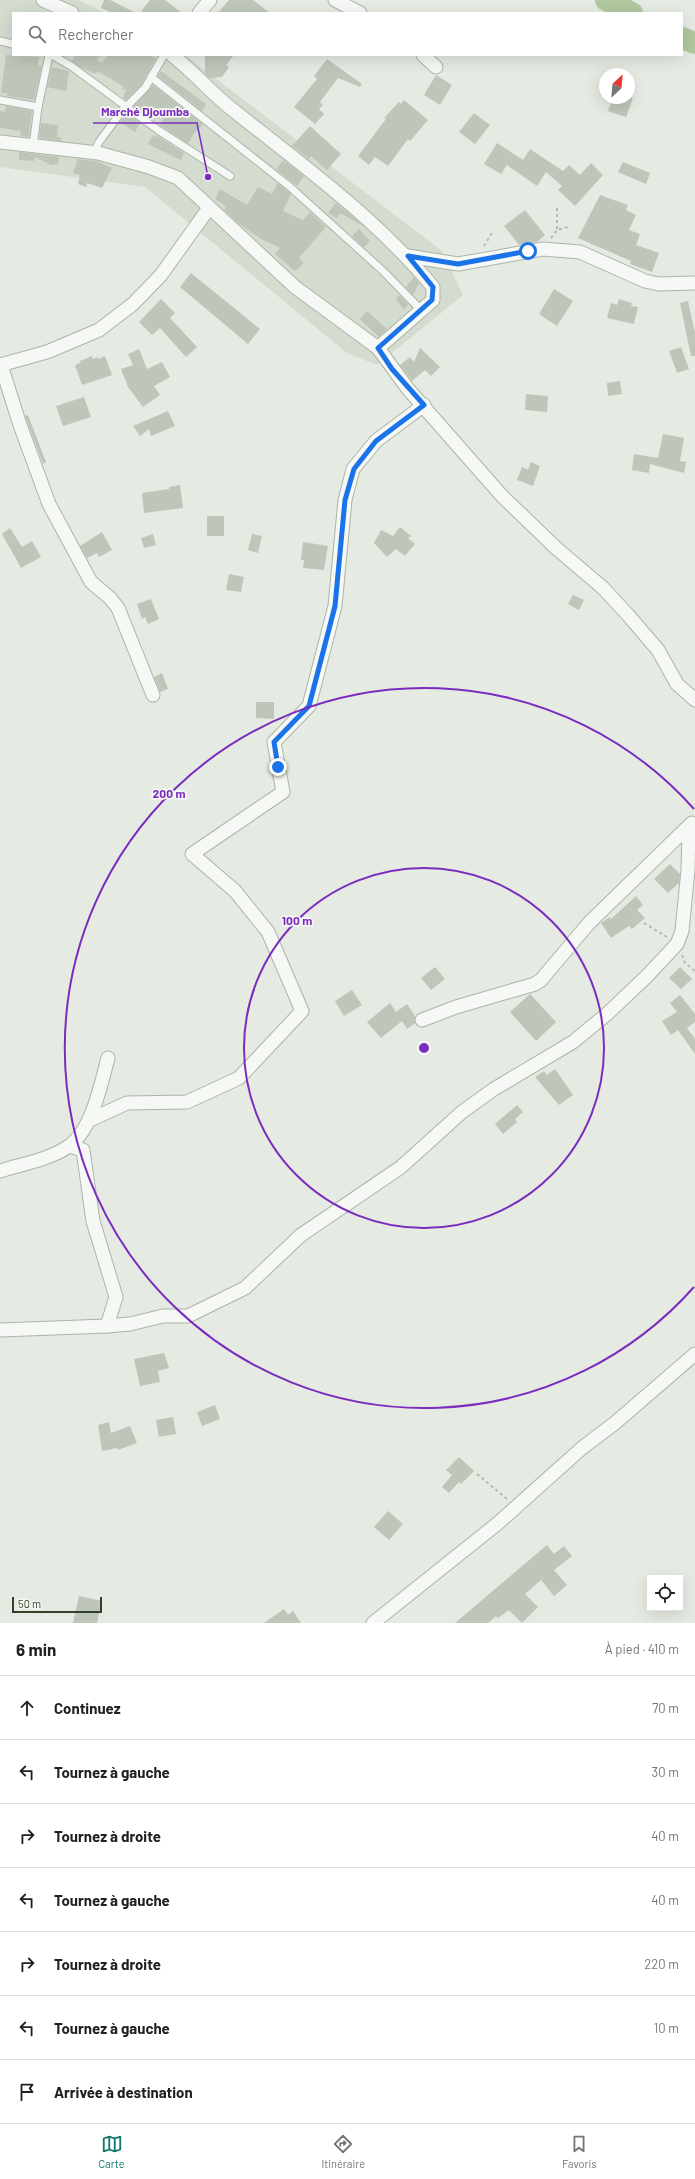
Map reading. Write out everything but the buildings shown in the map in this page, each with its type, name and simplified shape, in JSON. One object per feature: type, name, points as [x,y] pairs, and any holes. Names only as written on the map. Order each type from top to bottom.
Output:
[{"type":"street","points":[[43,0],[70,12]]},
{"type":"street","points":[[200,12],[210,0]]},
{"type":"street","points":[[335,0],[358,12]]},
{"type":"street","points":[[173,56],[228,106],[319,179],[408,256],[433,287],[432,300],[422,311],[378,348]]},
{"type":"street","points":[[424,56],[436,67]]},
{"type":"street","points":[[0,142],[33,147],[94,152],[149,167],[178,178],[295,287],[378,348],[392,369],[502,496],[556,548],[603,588],[628,615],[658,650],[677,684],[695,700]]},
{"type":"street","points":[[153,695],[118,608],[110,598],[91,582],[49,504],[0,365],[47,352],[99,330],[133,304],[162,275],[209,208]]},
{"type":"street","points":[[408,256],[458,264],[543,249],[580,252],[645,281],[659,284],[695,283]]},
{"type":"street","points":[[90,1120],[127,1103],[187,1102],[239,1078],[302,1011],[268,932],[236,891],[192,854],[283,792],[274,742],[309,706],[335,606],[345,500],[354,469],[376,441],[424,405]]},
{"type":"street","points":[[422,1020],[456,1007],[535,984],[541,980],[590,922],[692,824]]},
{"type":"street","points":[[0,1330],[107,1326],[130,1324],[163,1316],[188,1316],[245,1288],[301,1235],[401,1166],[462,1112],[494,1089],[572,1042],[607,1014],[677,944],[682,931],[685,909],[692,824]]},
{"type":"street","points":[[0,1171],[46,1157],[70,1146],[90,1120],[108,1058]]},
{"type":"street","points":[[70,1146],[83,1150],[93,1221],[116,1297],[107,1326]]},
{"type":"street","points":[[373,1623],[440,1571],[695,1354]]},
{"type":"lane","points":[[0,41],[12,44]]},
{"type":"lane","points":[[33,147],[38,107],[51,56]]},
{"type":"lane","points":[[53,56],[71,66],[163,133],[230,176]]},
{"type":"lane","points":[[94,152],[99,142],[127,106],[145,88],[163,56]]},
{"type":"lane","points":[[151,77],[289,186],[377,266],[422,311]]},
{"type":"lane","points":[[0,100],[38,107]]},
{"type":"path","points":[[543,249],[557,230],[557,208]]},
{"type":"path","points":[[557,230],[568,227]]},
{"type":"path","points":[[477,1474],[516,1506]]},
{"type":"shaded area","points":[[0,0],[79,0],[103,12],[12,12],[12,56],[186,56],[442,251],[463,295],[377,365],[347,353],[145,187],[0,167]]},
{"type":"waterway","points":[[606,0],[630,12]]},
{"type":"waterway","points":[[683,38],[695,43]]},
{"type":"place","name":"Marché Djoumba","points":[[208,177]]},
{"type":"route","points":[[278,767],[274,742],[309,706],[335,606],[345,500],[354,469],[376,441],[424,405],[408,389],[378,348],[422,311],[432,300],[433,287],[408,256],[458,264],[477,262],[528,251]]}]
